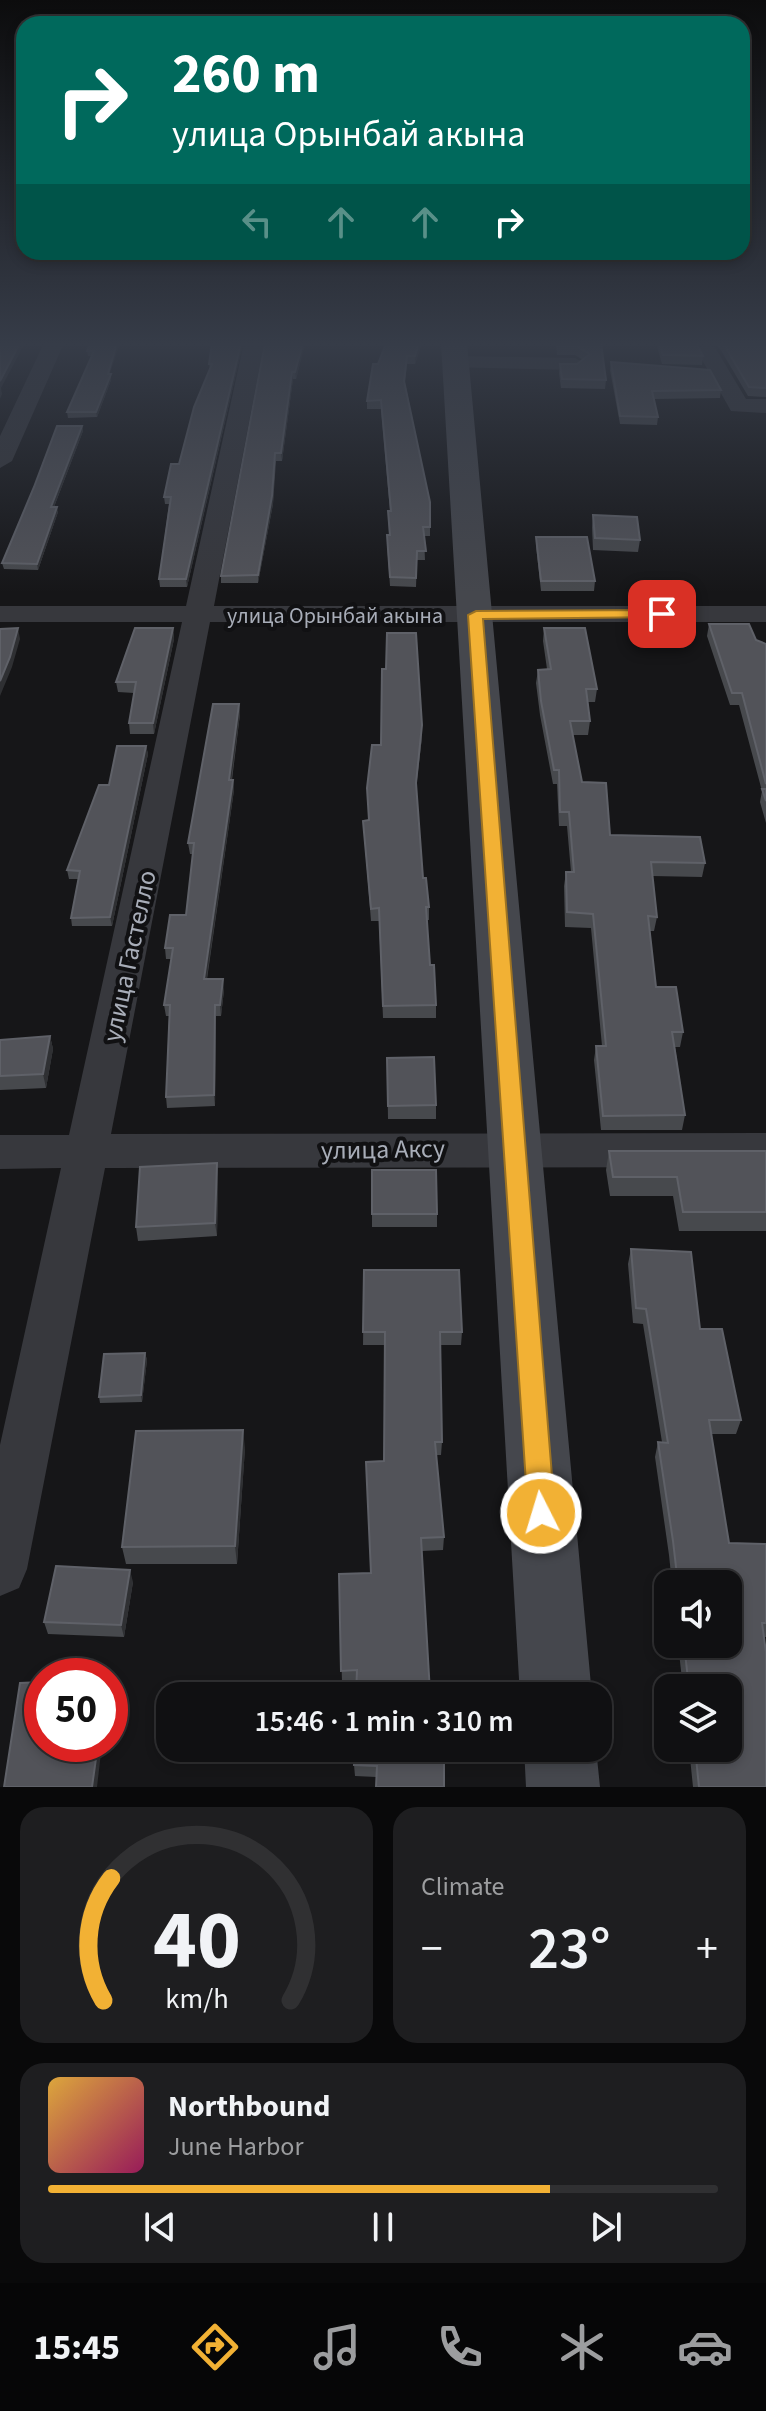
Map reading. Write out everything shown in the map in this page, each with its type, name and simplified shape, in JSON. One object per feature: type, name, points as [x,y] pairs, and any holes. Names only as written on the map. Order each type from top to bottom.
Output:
[{"type":"main road","points":[[461,426],[512,1148],[555,1682]]},
{"type":"main road","points":[[561,1762],[563,1787]]},
{"type":"street","points":[[0,461],[16,426]]},
{"type":"street","name":"улица Гастелло","points":[[0,1569],[237,426]]},
{"type":"street","name":"улица Орынбай акына","points":[[0,614],[761,614]]},
{"type":"street","points":[[761,614],[766,645]]},
{"type":"street","name":"улица Аксу","points":[[0,1152],[512,1148],[766,1150]]},
{"type":"building","points":[[57,426],[82,426],[51,507],[57,507],[37,564],[2,563]]},
{"type":"building","points":[[189,426],[222,426],[186,579],[159,579],[171,497],[164,497],[171,464],[179,464]]},
{"type":"building","points":[[249,426],[285,426],[281,453],[275,453],[272,496],[258,575],[221,576]]},
{"type":"building","points":[[383,426],[414,426],[430,502],[430,527],[423,527],[426,551],[417,551],[416,578],[390,577],[387,535],[390,535],[388,511],[391,511]]},
{"type":"building","points":[[593,515],[637,517],[640,540],[595,538]]},
{"type":"building","points":[[536,537],[587,537],[595,581],[541,581]]},
{"type":"building","points":[[709,624],[749,624],[756,640],[766,644],[766,784],[742,693],[732,693]]},
{"type":"building","points":[[18,628],[10,657],[0,681],[0,629]]},
{"type":"building","points":[[135,628],[173,628],[153,723],[129,723],[136,682],[116,682]]},
{"type":"building","points":[[544,628],[585,628],[597,689],[586,689],[590,721],[570,721],[582,782],[606,783],[610,835],[700,837],[705,863],[651,862],[657,917],[648,916],[656,987],[676,987],[683,1032],[672,1032],[685,1115],[603,1116],[596,1046],[606,1046],[593,914],[567,912],[566,872],[574,872],[569,812],[560,812],[559,770],[554,770],[541,701],[538,670],[551,669]]},
{"type":"building","points":[[387,633],[416,633],[422,725],[416,783],[436,1005],[383,1006],[379,908],[371,909],[363,821],[369,820],[367,788],[372,745],[381,745],[382,669],[386,669]]},
{"type":"building","points":[[213,704],[239,704],[229,780],[233,780],[204,979],[223,979],[220,1005],[215,1005],[214,1095],[166,1097],[170,1005],[164,1005],[173,948],[165,948],[170,915],[186,915],[194,843],[188,843]]},
{"type":"building","points":[[117,746],[146,746],[110,917],[71,918],[80,871],[67,870],[99,785],[109,785]]},
{"type":"building","points":[[50,1036],[43,1074],[0,1076],[0,1040]]},
{"type":"building","points":[[434,1057],[436,1105],[388,1106],[387,1058]]},
{"type":"building","points":[[609,1151],[766,1151],[766,1212],[683,1212],[677,1177],[613,1177]]},
{"type":"building","points":[[217,1163],[215,1223],[136,1227],[140,1167]]},
{"type":"building","points":[[372,1170],[436,1170],[437,1214],[372,1214]]},
{"type":"building","points":[[631,1249],[691,1252],[700,1329],[722,1329],[741,1420],[709,1420],[729,1543],[766,1544],[766,1623],[762,1623],[766,1652],[766,1787],[699,1787],[696,1762],[742,1762],[742,1674],[687,1674],[686,1658],[742,1658],[742,1570],[676,1570],[658,1442],[668,1443],[646,1309],[636,1308]]},
{"type":"building","points":[[364,1270],[459,1270],[462,1332],[440,1332],[442,1442],[435,1442],[444,1537],[421,1538],[429,1682],[357,1682],[357,1670],[341,1671],[339,1574],[371,1573],[366,1462],[384,1461],[385,1332],[363,1332]]},
{"type":"building","points":[[145,1353],[141,1395],[99,1397],[104,1354]]},
{"type":"building","points":[[243,1430],[235,1546],[122,1547],[136,1431]]},
{"type":"building","points":[[56,1566],[130,1570],[121,1625],[44,1622]]},
{"type":"building","points":[[20,1683],[24,1683],[24,1762],[95,1762],[92,1787],[4,1787]]},
{"type":"building","points":[[354,1762],[444,1762],[444,1787],[376,1787],[377,1766],[354,1765]]},
{"type":"route","points":[[541,1513],[512,1148],[476,615],[662,614]]}]
